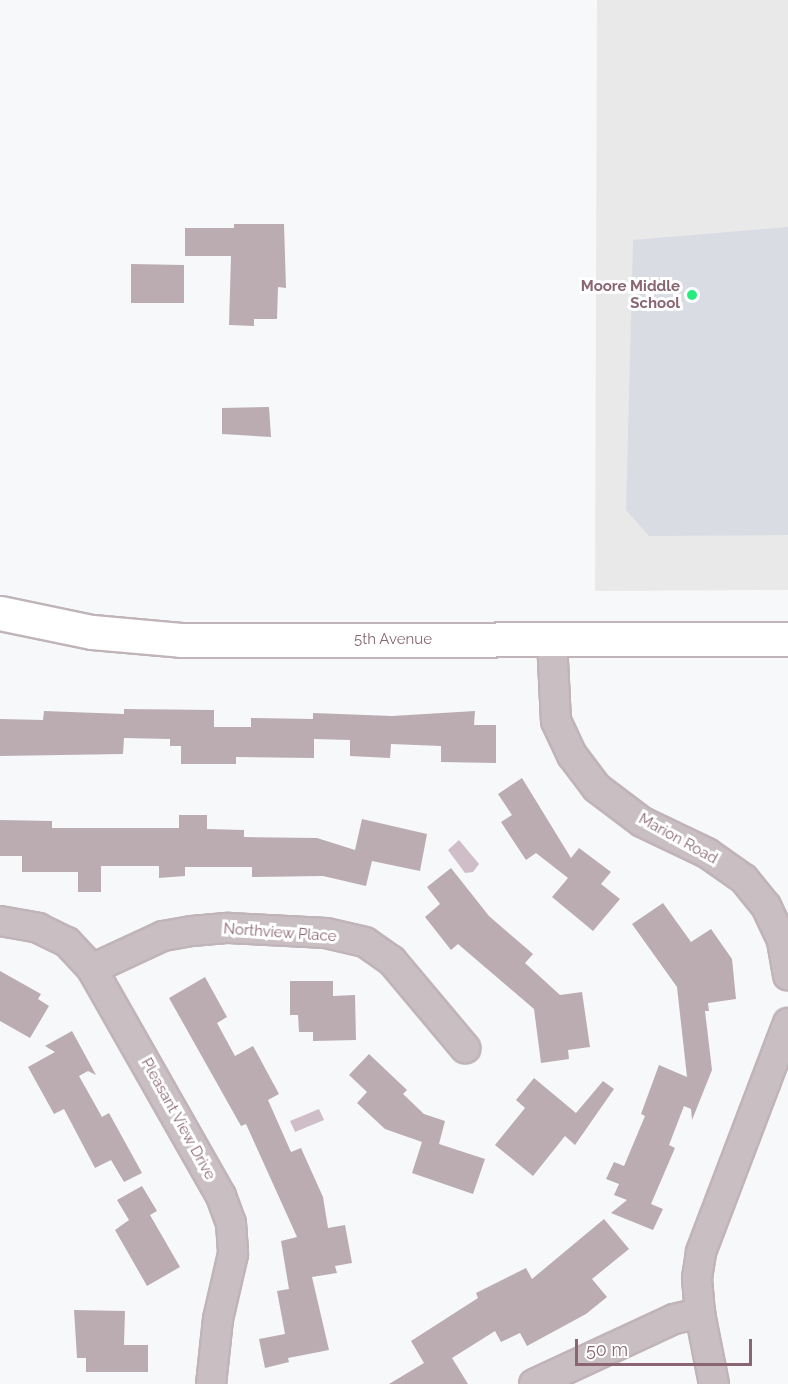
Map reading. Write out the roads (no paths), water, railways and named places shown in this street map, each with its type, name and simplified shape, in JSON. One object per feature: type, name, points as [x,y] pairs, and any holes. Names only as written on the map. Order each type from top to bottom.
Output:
[{"type":"main road","name":"5th Avenue","points":[[0,613],[92,633],[181,640],[788,639]]},
{"type":"street","name":"Marion Road","points":[[552,640],[556,721],[572,755],[597,788],[642,822],[707,853],[744,879],[766,906],[774,924],[788,975]]},
{"type":"street","name":"Pleasant View Drive","points":[[0,921],[38,928],[67,942],[92,969],[177,1115],[231,1223],[233,1254],[216,1330],[211,1384]]},
{"type":"street","name":"Northview Place","points":[[92,969],[163,936],[192,931],[229,928],[326,933],[365,942],[392,961],[465,1048]]},
{"type":"street","points":[[714,1384],[700,1313],[697,1278],[701,1252],[788,1023]]},
{"type":"street","points":[[534,1384],[674,1319],[700,1313]]},
{"type":"place","name":"Moore Middle School","points":[[692,295]]}]
